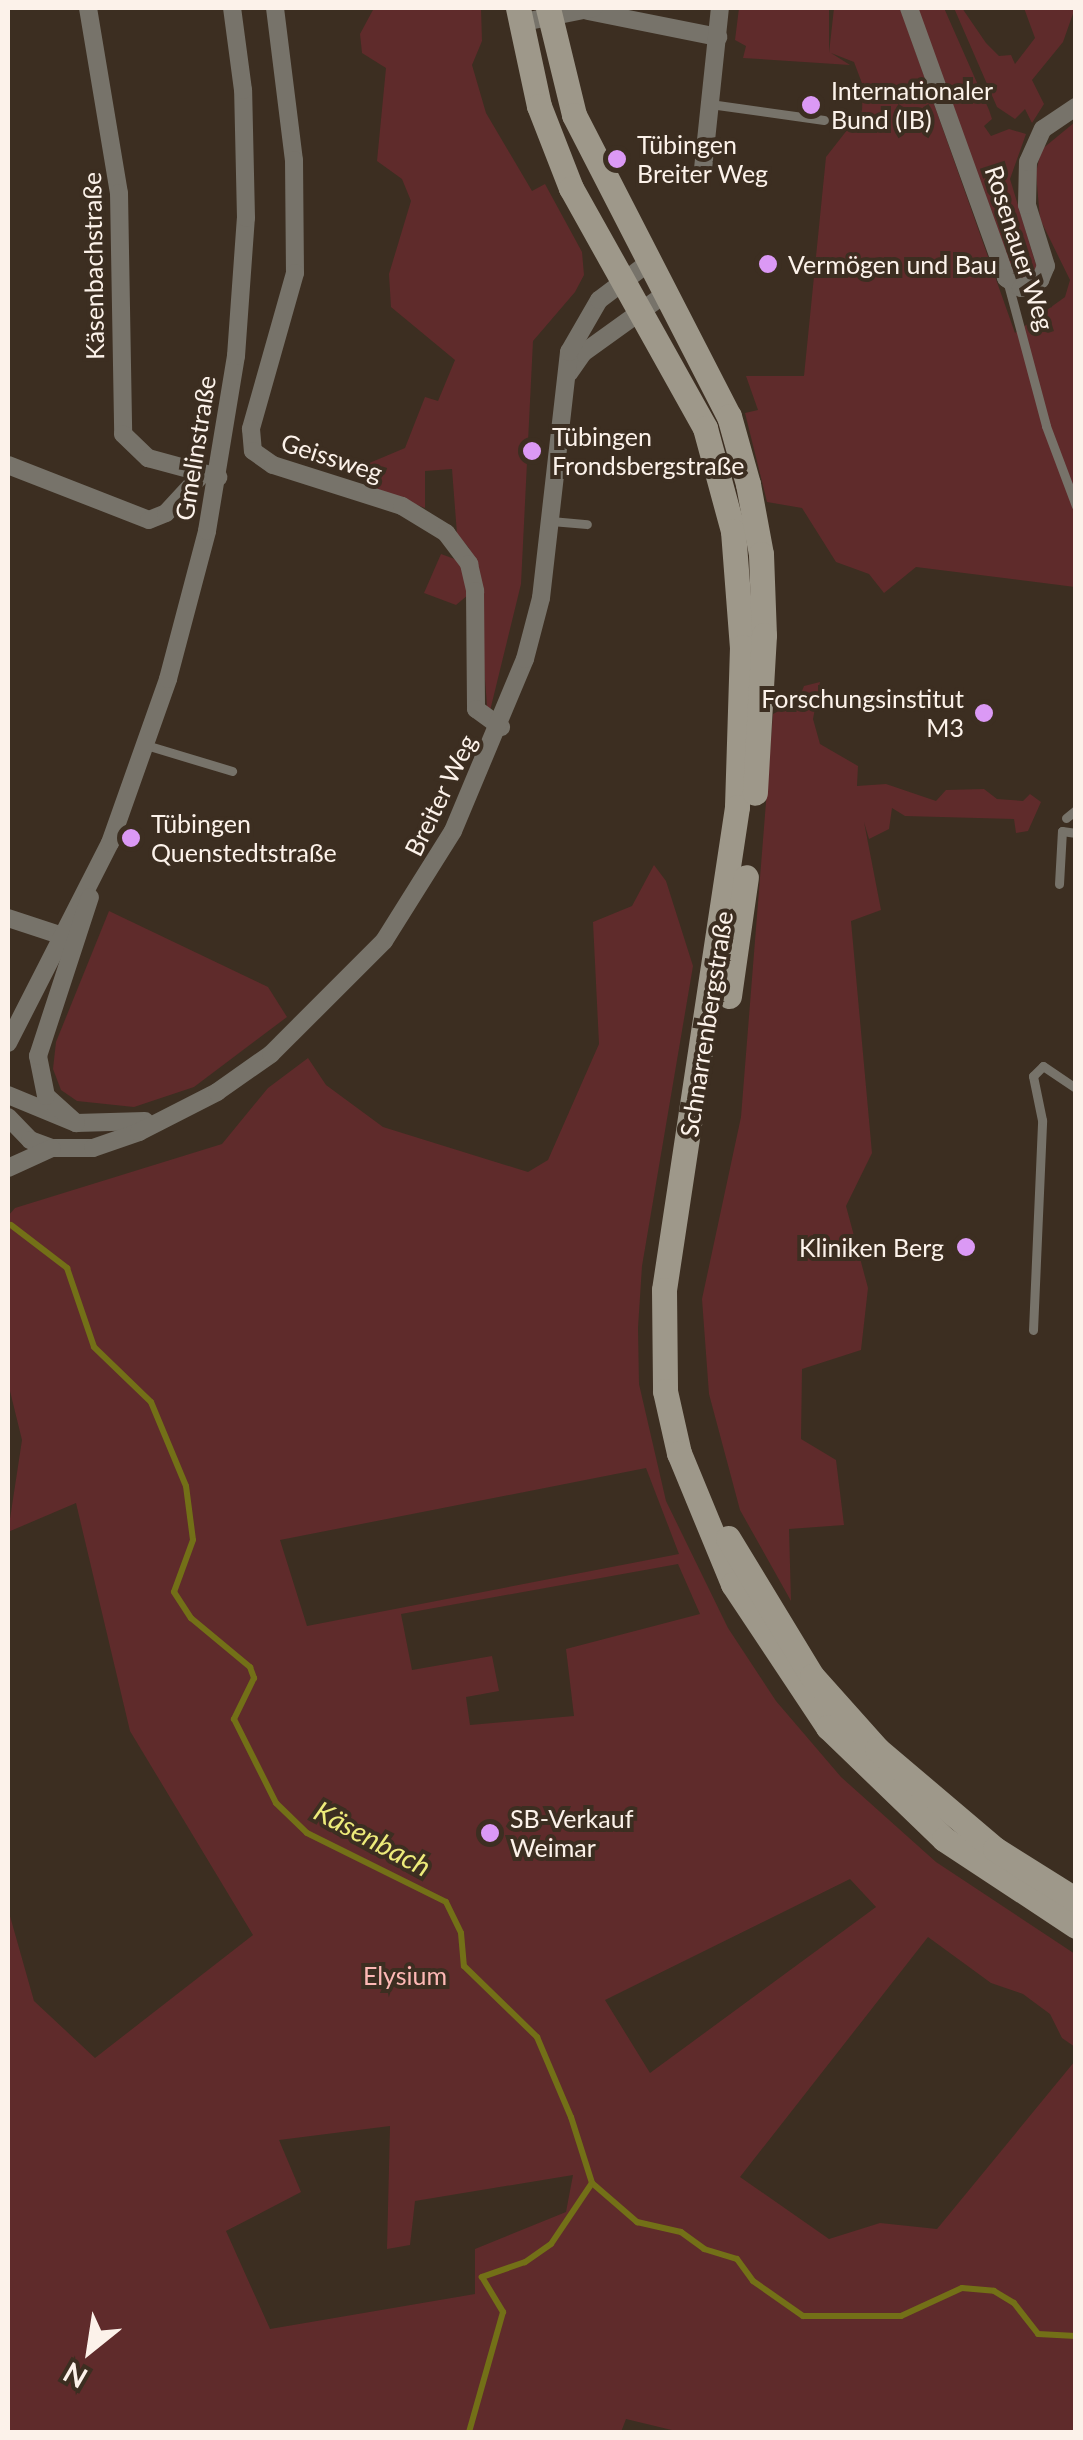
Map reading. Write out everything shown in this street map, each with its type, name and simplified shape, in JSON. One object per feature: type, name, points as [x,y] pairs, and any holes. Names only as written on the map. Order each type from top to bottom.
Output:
[{"type":"street","name":"Käsenbachstraße","points":[[88,8],[120,193],[123,434],[148,458],[210,475]]},
{"type":"street","name":"Gmelinstraße","points":[[8,1044],[70,938],[95,879],[146,746],[195,585],[246,218],[243,90],[232,8]]},
{"type":"street","name":"Geissweg","points":[[275,8],[294,160],[295,273],[251,428],[253,451],[273,465],[402,506],[446,533],[468,564],[475,591],[476,709],[501,728]]},
{"type":"street","points":[[702,168],[720,8]]},
{"type":"street","name":"Rosenauer Weg","points":[[909,8],[1006,278]]},
{"type":"street","points":[[518,15],[591,9],[718,37]]},
{"type":"street","name":"Schnarrenbergstraße","points":[[549,14],[574,115],[729,416],[762,554],[763,715],[741,926],[682,1262],[676,1335],[689,1440],[731,1545],[812,1676],[933,1802],[1076,1900]]},
{"type":"street","name":"Schnarrenbergstraße","points":[[518,15],[538,106],[618,281],[688,395],[719,470],[732,532],[742,647],[742,754],[726,901],[664,1290],[665,1391],[679,1454],[732,1584],[828,1727],[944,1839],[1076,1926]]},
{"type":"street","points":[[1006,278],[1021,288],[1044,273],[1027,205],[1028,162],[1043,129],[1076,106]]},
{"type":"street","name":"Breiter Weg","points":[[52,1148],[111,1144],[242,1076],[362,967],[440,856],[501,728],[541,598],[562,382],[583,322],[618,281],[648,262]]},
{"type":"street","points":[[562,382],[583,353],[664,294]]},
{"type":"street","points":[[8,466],[149,520],[166,513],[210,475]]},
{"type":"street","points":[[8,918],[70,938]]},
{"type":"street","name":"Gmelinstraße","points":[[70,938],[38,1056],[46,1096],[76,1123]]},
{"type":"street","name":"Breiter Weg","points":[[8,1095],[76,1123],[109,1126],[166,1117]]},
{"type":"street","points":[[8,1117],[30,1140],[52,1148]]},
{"type":"street","points":[[8,1168],[52,1148]]},
{"type":"lane","points":[[710,104],[824,120]]},
{"type":"lane","name":"Rosenauer Weg","points":[[1006,278],[1046,426],[1076,506]]},
{"type":"lane","points":[[551,521],[587,524]]},
{"type":"lane","points":[[146,746],[232,771]]},
{"type":"lane","points":[[1066,818],[1076,810]]},
{"type":"lane","points":[[1059,884],[1062,832],[1076,833]]},
{"type":"lane","points":[[1033,1330],[1042,1120],[1033,1076],[1044,1066],[1076,1088]]},
{"type":"green space","points":[[374,8],[481,8],[482,41],[472,65],[486,113],[532,191],[545,184],[582,252],[584,275],[575,292],[533,341],[521,584],[488,719],[478,586],[469,548],[457,534],[452,469],[425,471],[425,508],[370,486],[367,464],[405,448],[425,397],[438,401],[455,360],[391,307],[389,274],[411,201],[402,179],[377,161],[386,68],[362,53],[360,34]]},
{"type":"green space","points":[[739,8],[829,8],[829,53],[834,8],[900,8],[1015,333],[1065,297],[1070,280],[1040,219],[1036,173],[1041,150],[1075,122],[1075,587],[916,567],[884,593],[869,574],[836,562],[802,508],[767,502],[745,413],[758,410],[746,376],[804,376],[826,157],[862,111],[863,86],[854,62],[831,53],[850,65],[743,58],[746,46],[735,40]]},
{"type":"green space","points":[[917,8],[944,8],[989,110],[992,119],[984,126],[991,136],[1009,129],[1026,134],[1010,179],[1037,268],[1026,279],[1013,274]]},
{"type":"green space","points":[[954,8],[962,8],[986,43],[999,56],[1011,55],[1015,64],[1035,38],[1024,8],[1075,8],[1063,42],[1032,80],[1044,104],[1032,123],[1025,109],[1015,119],[997,107]]},
{"type":"green space","points":[[441,554],[460,561],[468,595],[456,605],[424,593]]},
{"type":"green space","points":[[820,682],[813,719],[820,744],[858,766],[857,786],[886,784],[936,801],[946,790],[984,789],[997,799],[1023,801],[1030,794],[1041,802],[1028,831],[1016,833],[1014,819],[905,816],[892,808],[889,829],[869,839],[864,822],[881,910],[851,921],[872,1153],[846,1206],[868,1288],[861,1350],[802,1369],[801,1439],[836,1460],[844,1525],[789,1529],[791,1601],[740,1510],[709,1394],[702,1299],[741,1117],[773,714],[798,701],[804,686]]},
{"type":"green space","name":"Elysium","points":[[654,865],[666,881],[693,966],[642,1266],[638,1328],[639,1384],[666,1501],[728,1628],[776,1701],[841,1777],[936,1862],[1075,1954],[1075,2047],[1062,2038],[1050,2014],[1023,1994],[991,1983],[928,1937],[740,2177],[829,2239],[880,2223],[937,2229],[1075,2061],[1075,2432],[680,2432],[626,2419],[621,2432],[8,2432],[8,1909],[34,2001],[95,2058],[253,1935],[130,1731],[76,1503],[8,1532],[22,1440],[8,1383],[8,1216],[15,1208],[222,1144],[268,1088],[308,1058],[326,1085],[383,1127],[528,1172],[548,1160],[599,1044],[593,922],[632,906]],"holes":[[[646,1468],[679,1554],[307,1626],[280,1540]],[[678,1564],[700,1614],[566,1649],[574,1716],[470,1725],[466,1697],[499,1691],[492,1656],[412,1670],[401,1614]],[[850,1879],[876,1907],[650,2073],[605,2000]],[[390,2126],[387,2249],[410,2245],[415,2201],[573,2175],[566,2212],[475,2249],[475,2294],[270,2329],[226,2231],[301,2192],[279,2140]]]},
{"type":"green space","points":[[109,911],[268,987],[287,1017],[194,1087],[134,1107],[77,1101],[61,1090],[53,1069],[56,1042]]},
{"type":"waterway","name":"Käsenbach","points":[[11,1225],[67,1268],[94,1347],[151,1402],[186,1486],[193,1540],[174,1592],[191,1618],[250,1667],[254,1678],[234,1719],[276,1803],[307,1833],[446,1902],[461,1933],[464,1966],[537,2037],[571,2117],[592,2183],[551,2244],[525,2262],[482,2277],[503,2312],[469,2432]]},
{"type":"waterway","points":[[592,2183],[637,2222],[681,2232],[704,2249],[737,2259],[753,2281],[803,2316],[901,2316],[962,2288],[994,2291],[1014,2303],[1038,2334],[1076,2336]]},
{"type":"place","name":"Internationaler Bund (IB)","points":[[811,105]]},
{"type":"place","name":"Tübingen Breiter Weg","points":[[617,159]]},
{"type":"place","name":"Vermögen und Bau","points":[[768,264]]},
{"type":"place","name":"Tübingen Frondsbergstraße","points":[[532,451]]},
{"type":"place","name":"Forschungsinstitut M3","points":[[984,713]]},
{"type":"place","name":"Tübingen Quenstedtstraße","points":[[131,838]]},
{"type":"place","name":"Kliniken Berg","points":[[966,1247]]},
{"type":"place","name":"SB-Verkauf Weimar","points":[[490,1833]]}]
